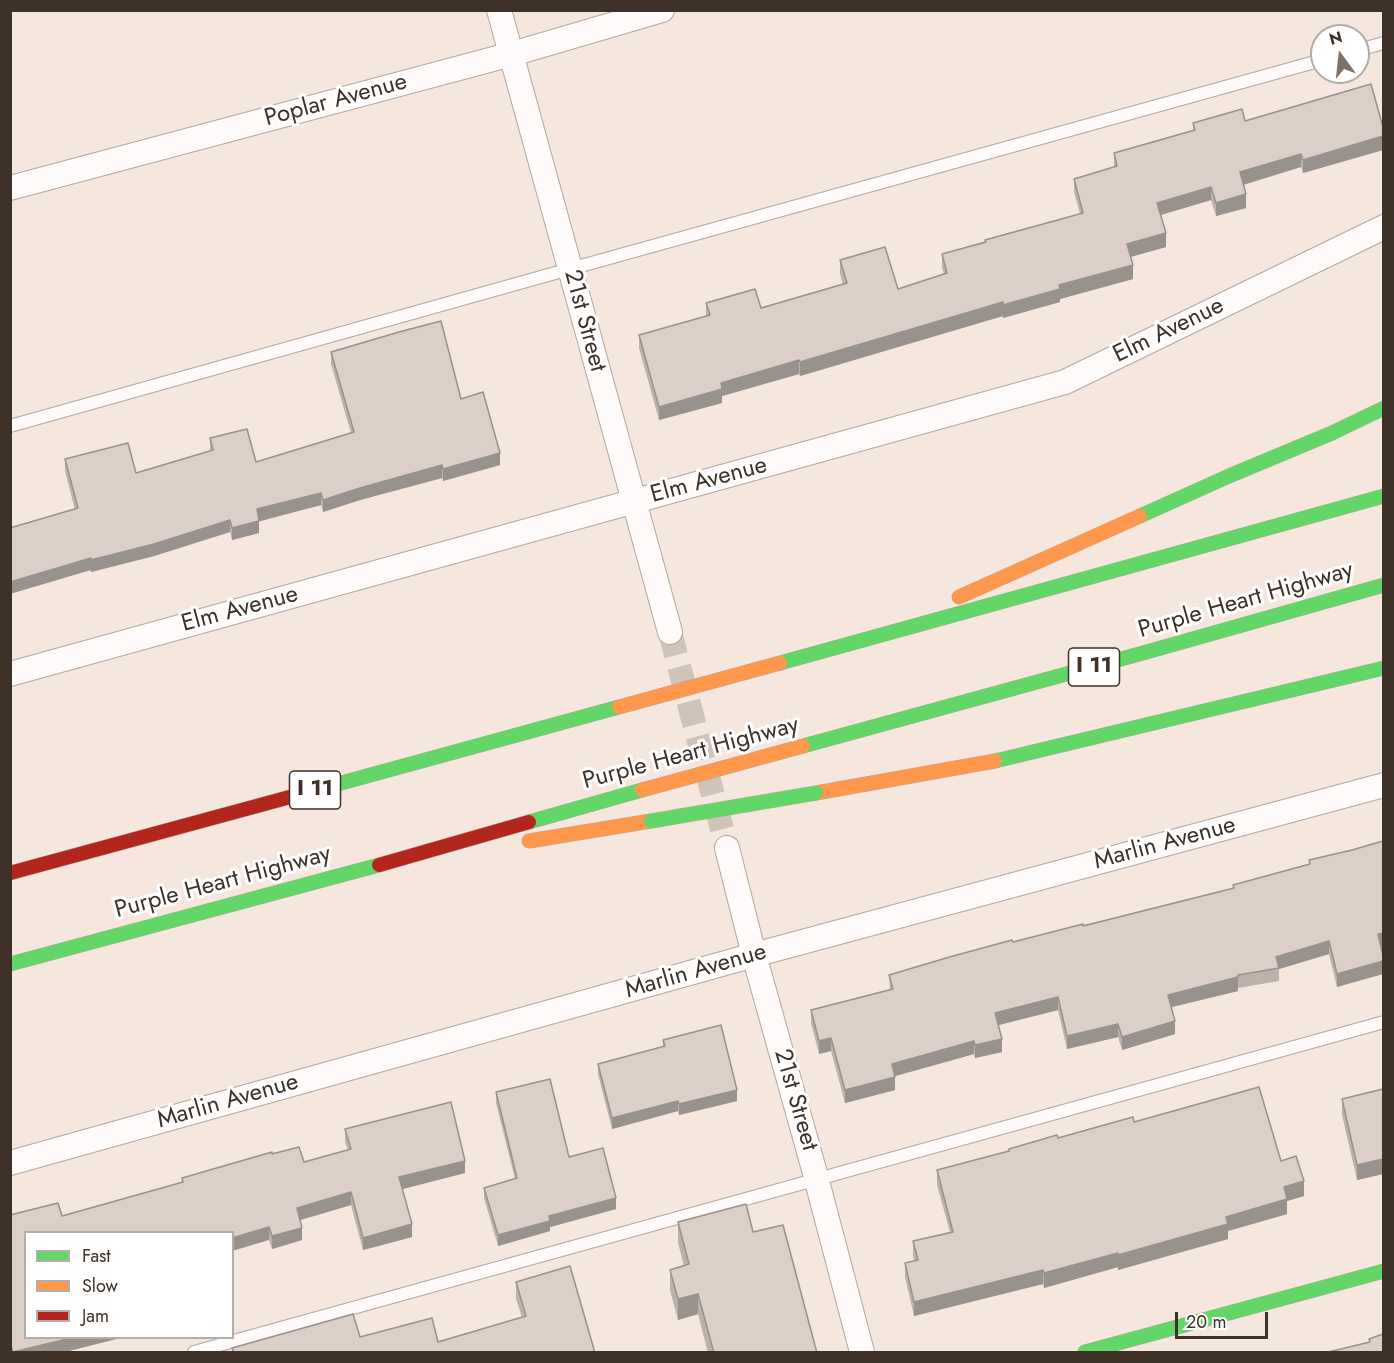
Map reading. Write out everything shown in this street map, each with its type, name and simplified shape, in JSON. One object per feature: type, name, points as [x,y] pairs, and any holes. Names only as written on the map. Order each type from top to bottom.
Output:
[{"type":"main road","points":[[858,641],[1229,476],[1332,433],[1383,408]]},
{"type":"main road","name":"I 11","points":[[10,873],[1383,496]]},
{"type":"main road","name":"Purple Heart Highway","points":[[10,964],[361,870],[1383,585]]},
{"type":"main road","points":[[512,844],[982,764],[1383,668]]},
{"type":"main road","points":[[361,870],[489,848]]},
{"type":"main road","points":[[1085,1353],[1383,1271]]},
{"type":"street","name":"21st Street","points":[[500,10],[670,632]]},
{"type":"street","name":"Poplar Avenue","points":[[10,188],[512,54],[662,10]]},
{"type":"street","name":"Elm Avenue","points":[[10,674],[1065,382],[1383,227]]},
{"type":"street","name":"Marlin Avenue","points":[[10,1163],[754,956],[1383,786]]},
{"type":"street","name":"21st Street","points":[[727,848],[754,956],[817,1180],[862,1353]]},
{"type":"lane","points":[[10,426],[1310,63]]},
{"type":"lane","points":[[194,1353],[1383,1022]]},
{"type":"building","points":[[1371,84],[1383,127],[1383,136],[1303,160],[1301,154],[1240,172],[1246,194],[1216,203],[1211,187],[1157,203],[1166,233],[1127,244],[1133,265],[1059,285],[1060,289],[1003,305],[1003,302],[721,383],[722,389],[659,407],[639,335],[710,315],[706,303],[755,289],[761,308],[847,283],[840,260],[885,247],[898,289],[947,273],[942,254],[1083,213],[1074,179],[1117,166],[1114,153],[1195,130],[1193,123],[1242,109],[1245,121]]},
{"type":"building","points":[[441,321],[461,399],[483,392],[500,453],[443,469],[442,465],[323,500],[321,493],[257,509],[259,521],[232,528],[230,520],[154,544],[91,560],[91,558],[10,582],[10,528],[78,508],[65,459],[128,443],[136,473],[213,450],[210,438],[247,429],[256,462],[354,432],[331,352]]},
{"type":"building","points":[[1383,841],[1383,933],[1378,934],[1383,961],[1337,974],[1329,941],[1276,957],[1279,968],[1238,975],[1238,977],[1168,995],[1175,1021],[1122,1037],[1118,1024],[1067,1036],[1058,997],[995,1013],[1002,1039],[975,1045],[974,1041],[892,1064],[895,1077],[845,1090],[831,1038],[819,1041],[811,1010],[893,989],[889,975],[1012,940],[1013,942],[1083,924],[1083,926],[1234,888],[1233,885],[1310,864],[1309,860]]},
{"type":"building","points":[[721,1025],[737,1090],[679,1104],[678,1101],[612,1118],[598,1064],[665,1046],[663,1040]]},
{"type":"building","points":[[550,1079],[569,1157],[603,1148],[616,1198],[549,1216],[550,1221],[498,1235],[484,1188],[517,1178],[496,1092]]},
{"type":"building","points":[[1259,1087],[1281,1161],[1296,1156],[1304,1181],[1284,1187],[1287,1199],[1226,1217],[1228,1224],[1118,1255],[1118,1253],[1044,1273],[1043,1270],[914,1302],[905,1263],[918,1260],[913,1241],[953,1232],[937,1170],[1009,1151],[1009,1149],[1057,1135],[1058,1138],[1133,1117],[1134,1122]]},
{"type":"building","points":[[1383,1089],[1383,1159],[1357,1165],[1342,1099]]},
{"type":"building","points":[[451,1102],[465,1161],[399,1177],[412,1224],[363,1238],[351,1192],[297,1208],[302,1228],[272,1236],[269,1227],[234,1237],[234,1231],[24,1231],[24,1339],[67,1339],[13,1352],[10,1343],[10,1215],[58,1203],[62,1216],[183,1182],[182,1178],[272,1152],[272,1154],[299,1147],[304,1162],[351,1149],[345,1129]]},
{"type":"building","points":[[746,1204],[753,1232],[783,1225],[817,1353],[714,1353],[698,1294],[678,1299],[670,1270],[689,1264],[678,1222]]},
{"type":"building","points":[[570,1266],[595,1353],[234,1353],[232,1348],[353,1314],[360,1337],[432,1318],[438,1342],[526,1316],[516,1282]]},
{"type":"building","points":[[1383,1334],[1383,1353],[1324,1353],[1370,1342],[1369,1339]]},
{"type":"tunnel","points":[[670,632],[727,848]]},
{"type":"traffic: fast","points":[[1140,516],[1332,433],[1384,408]]},
{"type":"traffic: fast","points":[[780,663],[1384,496]]},
{"type":"traffic: fast","points":[[803,746],[1384,585]]},
{"type":"traffic: fast","points":[[995,761],[1384,668]]},
{"type":"traffic: fast","points":[[312,791],[619,707]]},
{"type":"traffic: fast","points":[[529,822],[642,790]]},
{"type":"traffic: fast","points":[[651,821],[816,793]]},
{"type":"traffic: fast","points":[[10,964],[379,865]]},
{"type":"traffic: fast","points":[[1085,1352],[1384,1271]]},
{"type":"traffic: slow","points":[[959,597],[1140,516]]},
{"type":"traffic: slow","points":[[619,707],[780,663]]},
{"type":"traffic: slow","points":[[642,790],[803,746]]},
{"type":"traffic: slow","points":[[816,793],[995,761]]},
{"type":"traffic: slow","points":[[529,841],[651,821]]},
{"type":"traffic: jam","points":[[10,873],[312,791]]},
{"type":"traffic: jam","points":[[379,865],[529,822]]}]
